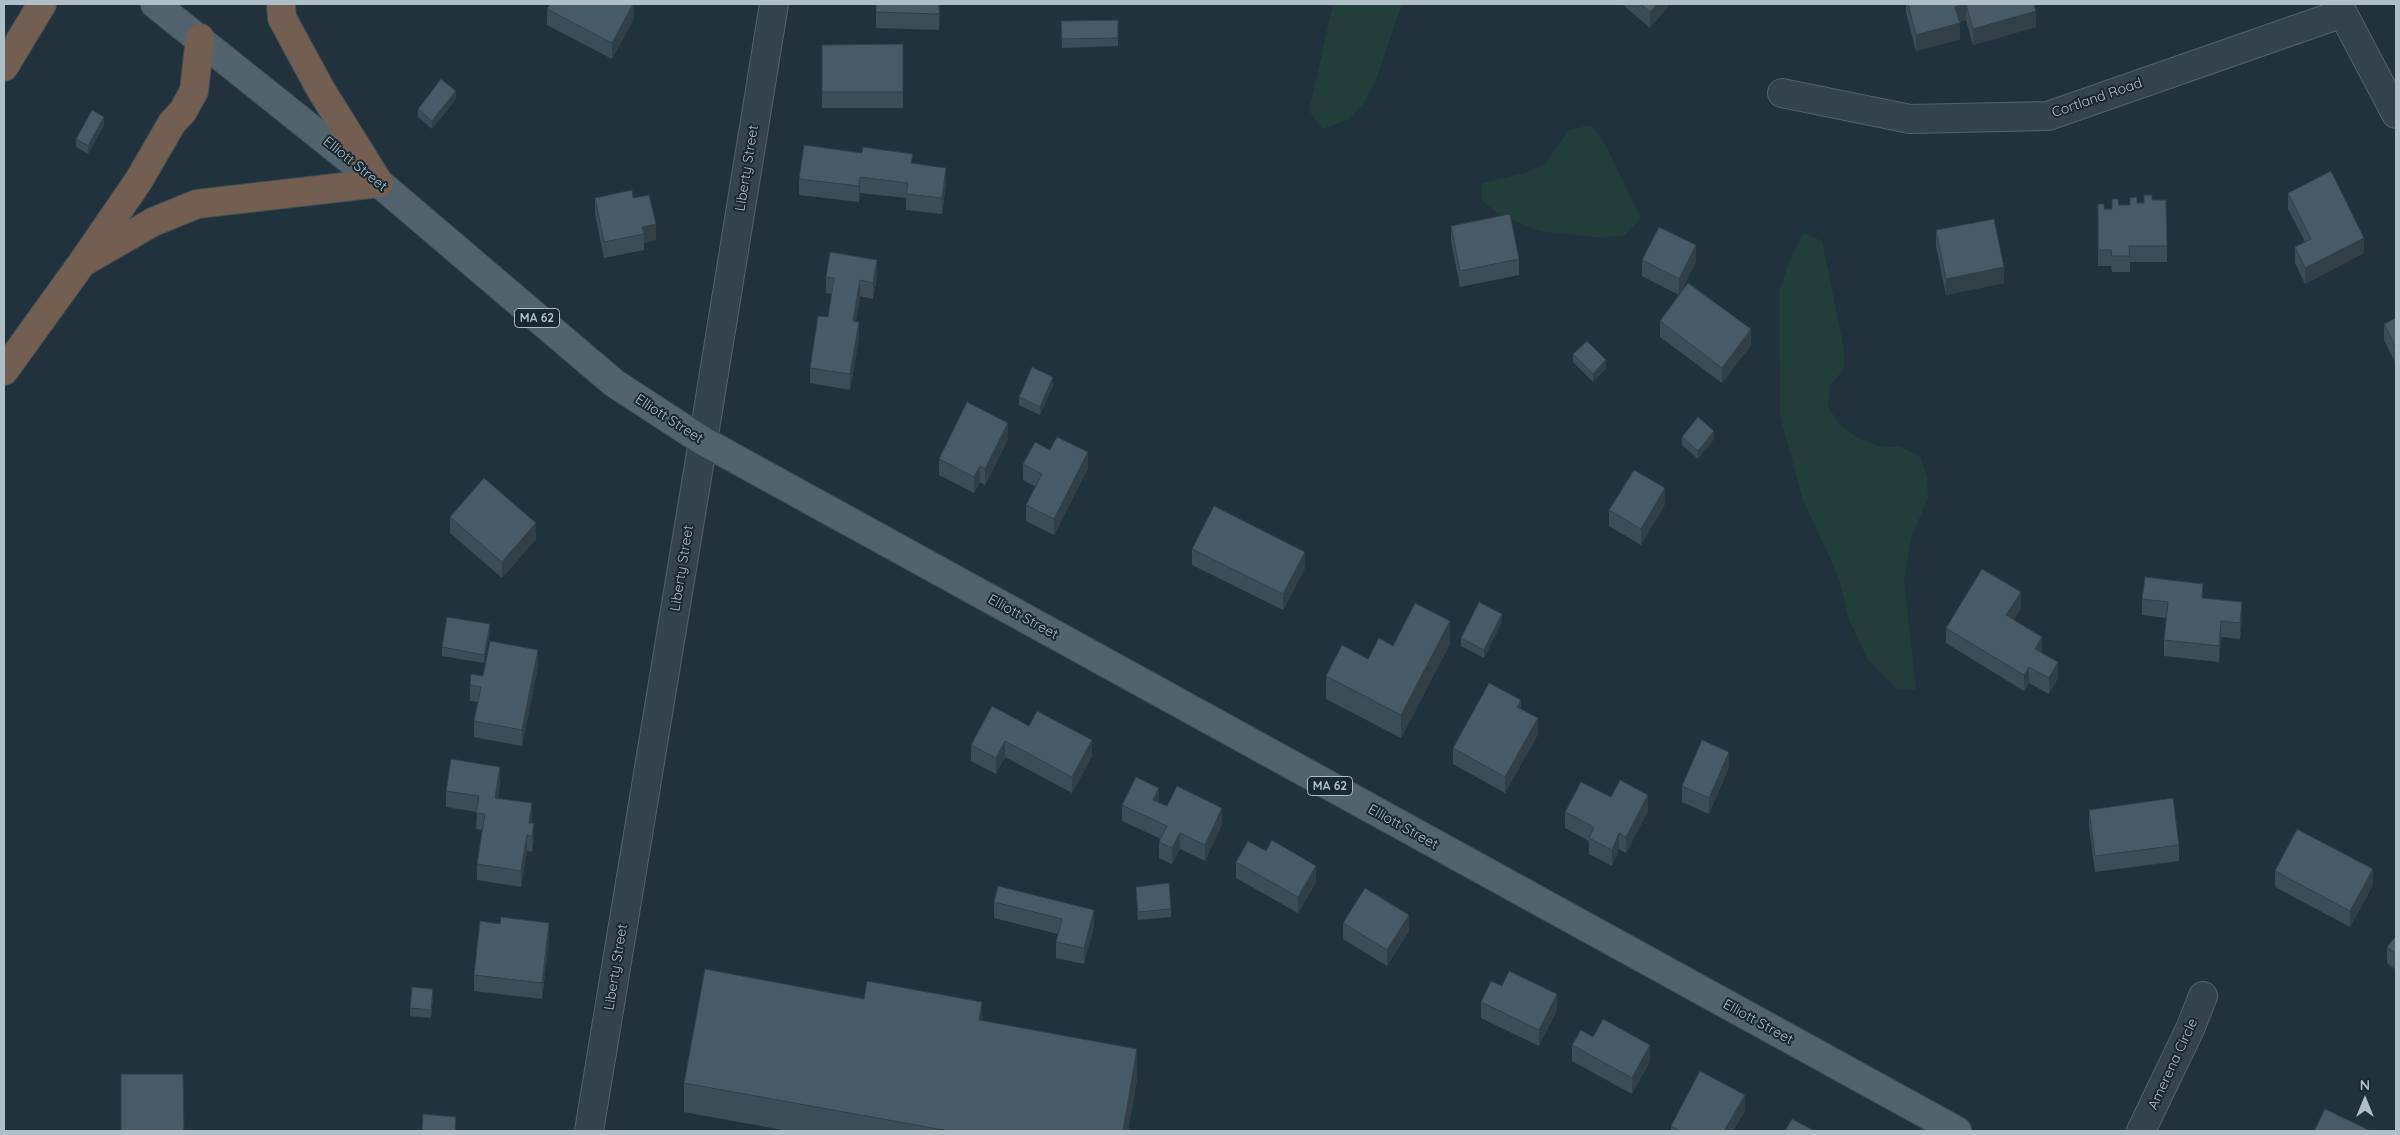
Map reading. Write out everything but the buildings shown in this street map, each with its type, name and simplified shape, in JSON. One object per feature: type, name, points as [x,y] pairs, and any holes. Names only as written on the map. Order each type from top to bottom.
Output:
[{"type":"highway","points":[[8,60],[42,4]]},
{"type":"highway","points":[[82,263],[153,222],[197,204],[379,183],[321,90],[282,18],[281,4]]},
{"type":"highway","points":[[4,371],[139,180],[194,91],[200,38]]},
{"type":"main road","name":"Elliott Street","points":[[155,4],[200,38],[379,183],[614,384],[703,441],[1957,1131]]},
{"type":"street","name":"Liberty Street","points":[[589,1131],[774,4]]},
{"type":"street","points":[[2341,9],[2387,74],[2396,114]]},
{"type":"street","name":"Cortland Road","points":[[1782,93],[1910,119],[2048,116],[2341,9]]},
{"type":"street","name":"Amerena Circle","points":[[2141,1131],[2190,1029],[2202,996]]},
{"type":"green space","points":[[1333,4],[1402,4],[1374,85],[1363,104],[1348,120],[1322,129],[1309,111]]},
{"type":"green space","points":[[1591,125],[1603,140],[1641,218],[1625,235],[1604,238],[1539,231],[1499,214],[1482,201],[1482,183],[1525,173],[1545,164],[1569,130]]},
{"type":"green space","points":[[1804,233],[1822,241],[1844,349],[1844,369],[1830,386],[1828,407],[1840,425],[1858,438],[1878,446],[1900,447],[1920,456],[1927,477],[1928,498],[1911,538],[1904,581],[1916,689],[1898,690],[1868,660],[1849,620],[1839,578],[1803,500],[1780,416],[1779,291],[1794,250]]}]
